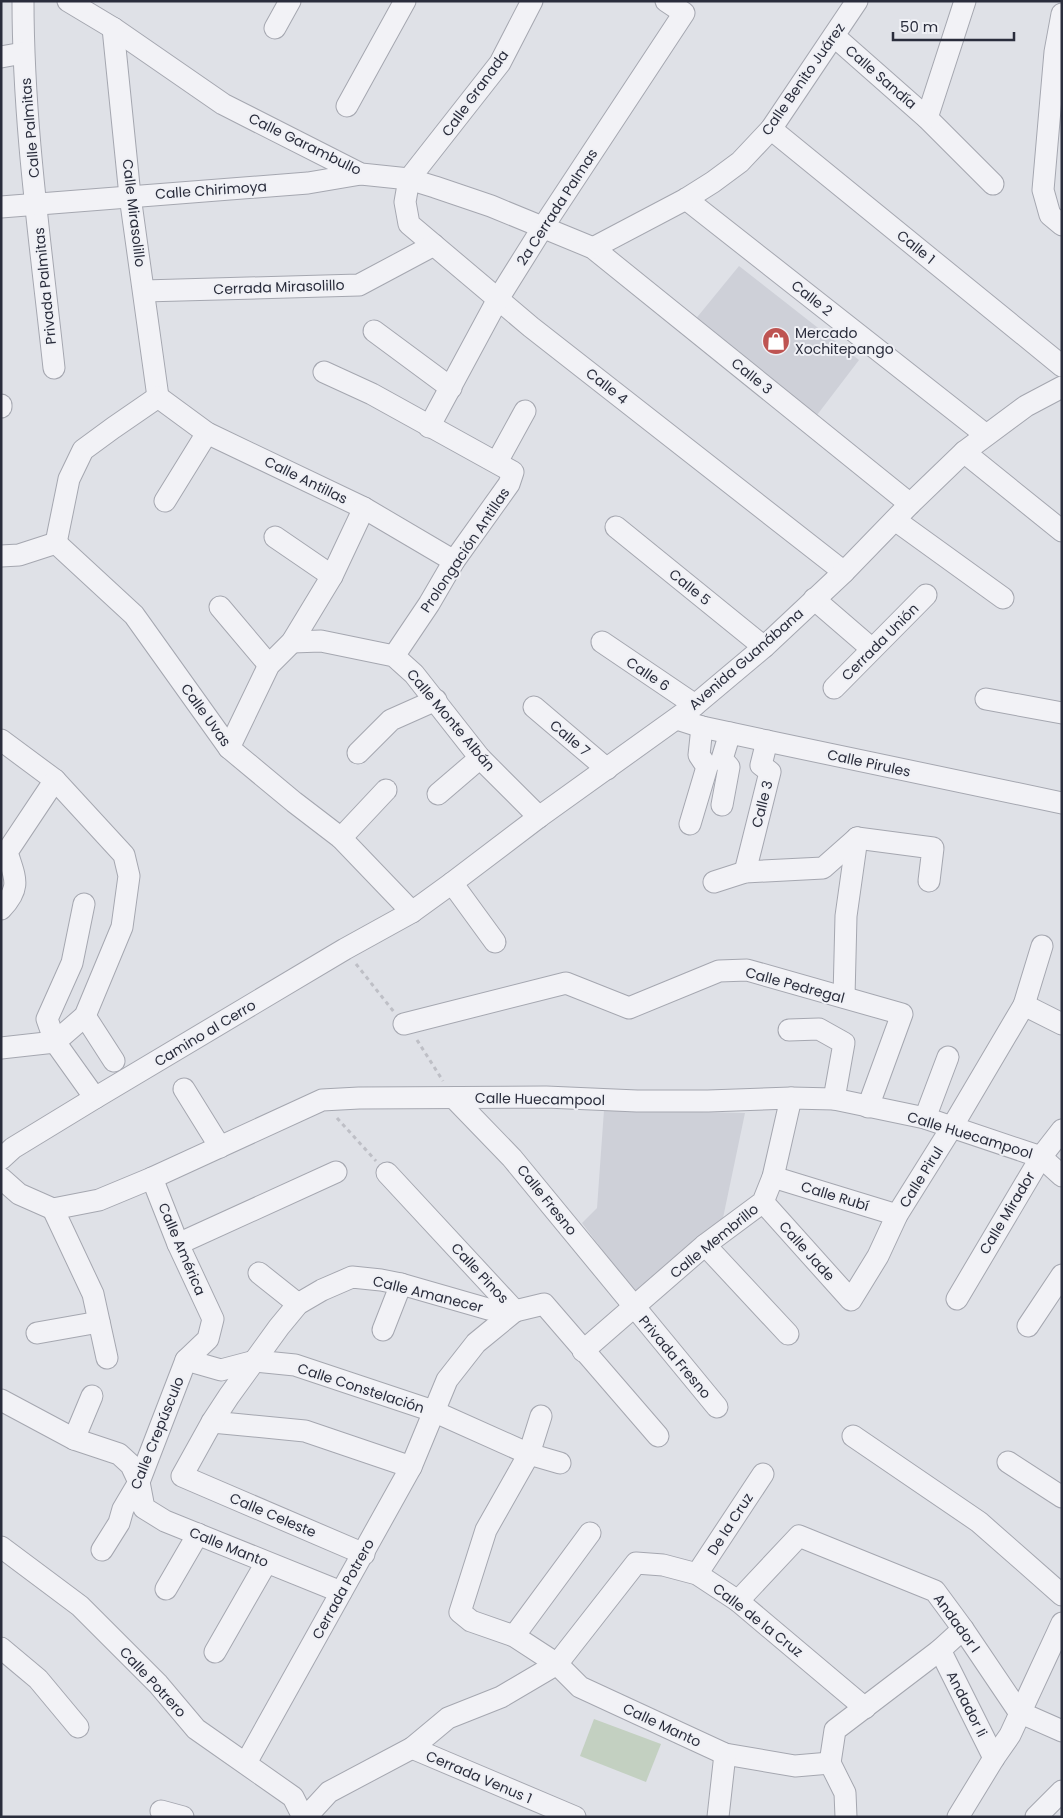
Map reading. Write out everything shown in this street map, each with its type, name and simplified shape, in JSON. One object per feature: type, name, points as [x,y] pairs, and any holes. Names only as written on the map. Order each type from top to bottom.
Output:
[{"type":"street","name":"Calle Palmitas","points":[[23,1],[23,53],[36,204]]},
{"type":"street","name":"Calle Garambullo","points":[[68,1],[113,28],[223,104],[360,174],[409,179],[491,206],[593,248]]},
{"type":"street","points":[[275,28],[290,1]]},
{"type":"street","points":[[347,106],[405,1]]},
{"type":"street","name":"Calle Granada","points":[[409,179],[500,63],[532,1]]},
{"type":"street","name":"2a Cerrada Palmas","points":[[429,427],[498,299],[543,227],[684,13],[666,1]]},
{"type":"street","name":"Calle Benito Juárez","points":[[593,248],[686,199],[740,162],[771,129],[856,1]]},
{"type":"street","points":[[928,118],[965,1]]},
{"type":"street","points":[[1062,14],[1043,190],[1050,215],[1062,226]]},
{"type":"street","name":"Calle Mirasolillo","points":[[113,28],[130,196],[158,397]]},
{"type":"street","name":"Calle Sandía","points":[[834,36],[928,118],[993,184]]},
{"type":"street","points":[[1,57],[23,53]]},
{"type":"street","name":"Calle 1","points":[[771,129],[1062,366]]},
{"type":"street","name":"Calle Chirimoya","points":[[1,207],[308,183],[360,174]]},
{"type":"street","name":"Calle 4","points":[[409,179],[405,202],[410,224],[539,333],[844,572]]},
{"type":"street","name":"Calle 2","points":[[686,199],[986,435]]},
{"type":"street","name":"Privada Palmitas","points":[[36,204],[54,368]]},
{"type":"street","name":"Cerrada Mirasolillo","points":[[144,291],[359,285],[434,244]]},
{"type":"street","name":"Calle 3","points":[[593,248],[910,504]]},
{"type":"street","points":[[374,332],[451,388]]},
{"type":"street","name":"Prolongación Antillas","points":[[324,372],[372,394],[513,472],[509,484],[454,561],[429,604],[394,656]]},
{"type":"street","name":"Avenida Guanábana","points":[[412,912],[538,817],[695,705],[764,647],[844,572],[964,452],[1026,406],[1062,386]]},
{"type":"street","points":[[1,556],[19,556],[56,543],[69,479],[83,450],[158,397]]},
{"type":"street","name":"Calle Antillas","points":[[158,397],[208,433],[364,508],[454,561]]},
{"type":"street","points":[[497,462],[525,411]]},
{"type":"street","points":[[165,501],[208,433]]},
{"type":"street","points":[[964,452],[1062,531]]},
{"type":"street","points":[[229,748],[269,665],[292,642],[332,576],[364,508]]},
{"type":"street","points":[[895,520],[1003,598]]},
{"type":"street","name":"Calle 5","points":[[616,527],[764,647]]},
{"type":"street","points":[[275,537],[332,576]]},
{"type":"street","name":"Calle Uvas","points":[[56,543],[134,616],[229,748],[341,838],[412,912]]},
{"type":"street","name":"Cerrada Unión","points":[[834,688],[926,595]]},
{"type":"street","points":[[814,599],[872,649]]},
{"type":"street","points":[[220,607],[269,665]]},
{"type":"street","points":[[292,642],[321,641],[394,656]]},
{"type":"street","name":"Calle 6","points":[[602,642],[695,705]]},
{"type":"street","name":"Calle Monte Albán","points":[[394,656],[414,674],[436,700],[480,758],[538,817]]},
{"type":"street","points":[[986,699],[1062,713]]},
{"type":"street","points":[[358,753],[391,720],[436,700]]},
{"type":"street","name":"Calle 7","points":[[534,707],[607,769]]},
{"type":"street","name":"Calle Pirules","points":[[677,719],[702,727],[1062,804]]},
{"type":"street","points":[[690,824],[707,767],[699,755],[702,727]]},
{"type":"street","points":[[722,805],[729,767],[722,759],[730,732]]},
{"type":"street","points":[[1,740],[55,780],[124,855],[128,876],[122,927],[85,1016],[55,1042],[1,1048]]},
{"type":"street","name":"Calle 3","points":[[745,872],[770,772],[761,765],[767,741]]},
{"type":"street","points":[[438,794],[480,758]]},
{"type":"street","points":[[1,910],[12,898],[16,880],[4,851],[55,780]]},
{"type":"street","points":[[341,838],[386,790]]},
{"type":"street","points":[[844,997],[846,916],[858,838]]},
{"type":"street","points":[[714,882],[745,872],[823,868],[858,838],[933,848],[929,881]]},
{"type":"street","points":[[452,883],[495,942]]},
{"type":"street","points":[[84,904],[72,963],[47,1019],[55,1042],[95,1098]]},
{"type":"street","name":"Camino al Cerro","points":[[1,1159],[13,1148],[95,1098],[345,949],[412,912]]},
{"type":"street","name":"Calle Pirul","points":[[852,1300],[878,1256],[897,1215],[952,1127],[1024,1005],[1042,946]]},
{"type":"street","name":"Calle Pedregal","points":[[404,1024],[566,983],[629,1008],[719,971],[747,970],[902,1014],[868,1107]]},
{"type":"street","points":[[1024,1005],[1062,1024]]},
{"type":"street","points":[[85,1016],[114,1061]]},
{"type":"street","points":[[788,1030],[819,1029],[844,1043],[834,1099]]},
{"type":"street","points":[[925,1118],[948,1057]]},
{"type":"street","points":[[184,1089],[220,1147]]},
{"type":"street","name":"Calle Fresno","points":[[454,1098],[512,1158],[634,1308]]},
{"type":"street","name":"Calle Huecampool","points":[[54,1209],[99,1200],[152,1178],[322,1100],[546,1098],[708,1102],[791,1098],[834,1099],[925,1118],[1041,1157]]},
{"type":"street","name":"Calle Membrillo","points":[[583,1351],[706,1245],[762,1202],[773,1177],[791,1098]]},
{"type":"street","name":"Calle Mirador","points":[[957,1299],[1041,1157],[1062,1130]]},
{"type":"street","points":[[1041,1157],[1062,1176]]},
{"type":"street","points":[[178,1244],[336,1172]]},
{"type":"street","name":"Calle Pinos","points":[[387,1174],[516,1311],[544,1304],[658,1436]]},
{"type":"street","name":"Calle Rubí","points":[[773,1177],[897,1215]]},
{"type":"street","points":[[1,1178],[19,1194],[54,1209],[93,1294],[107,1358]]},
{"type":"street","name":"Calle América","points":[[152,1178],[178,1244],[213,1319]]},
{"type":"street","name":"Calle Jade","points":[[762,1202],[852,1300]]},
{"type":"street","points":[[706,1245],[788,1334]]},
{"type":"street","points":[[259,1273],[298,1304]]},
{"type":"street","points":[[1028,1326],[1062,1275]]},
{"type":"street","name":"Calle Amanecer","points":[[182,1476],[228,1396],[279,1327],[298,1304],[322,1290],[352,1277],[381,1280],[488,1309],[516,1311]]},
{"type":"street","points":[[383,1330],[401,1284]]},
{"type":"street","name":"Privada Fresno","points":[[634,1308],[717,1407]]},
{"type":"street","name":"Cerrada Potrero","points":[[246,1763],[411,1467],[447,1380],[476,1343],[516,1311]]},
{"type":"street","name":"Calle Crepúsculo","points":[[102,1550],[119,1523],[123,1509],[139,1482],[186,1360],[208,1339],[213,1319]]},
{"type":"street","points":[[37,1333],[99,1322]]},
{"type":"street","name":"Calle Constelación","points":[[186,1360],[221,1370],[255,1361],[296,1365],[433,1411],[529,1454],[560,1463]]},
{"type":"street","points":[[74,1439],[92,1396]]},
{"type":"street","points":[[1,1400],[74,1439],[119,1454],[131,1465],[139,1482]]},
{"type":"street","points":[[529,1454],[541,1416]]},
{"type":"street","points":[[212,1422],[305,1431],[411,1467]]},
{"type":"street","points":[[853,1436],[979,1522],[1062,1595]]},
{"type":"street","name":"Calle Manto","points":[[529,1454],[486,1530],[460,1612],[471,1621],[514,1636],[557,1664],[580,1687],[725,1754],[795,1766],[830,1763]]},
{"type":"street","points":[[1008,1462],[1062,1496]]},
{"type":"street","name":"De la Cruz","points":[[697,1574],[763,1474]]},
{"type":"street","name":"Calle Celeste","points":[[182,1476],[364,1554]]},
{"type":"street","name":"Calle Manto","points":[[139,1482],[144,1508],[165,1521],[341,1592]]},
{"type":"street","points":[[514,1636],[590,1533]]},
{"type":"street","points":[[166,1588],[198,1534]]},
{"type":"street","name":"Andador I","points":[[738,1601],[799,1536],[935,1591],[1020,1712]]},
{"type":"street","name":"Calle Potrero","points":[[1,1546],[80,1606],[158,1684],[196,1730],[293,1797],[305,1817]]},
{"type":"street","points":[[215,1652],[266,1563]]},
{"type":"street","name":"Calle de la Cruz","points":[[557,1664],[636,1563],[663,1565],[697,1574],[738,1601],[865,1708]]},
{"type":"street","points":[[958,1817],[1010,1735],[1062,1623]]},
{"type":"street","points":[[846,1817],[845,1793],[830,1763],[835,1730],[940,1650],[963,1629]]},
{"type":"street","points":[[1,1648],[38,1679],[78,1727]]},
{"type":"street","name":"Andador Ii","points":[[940,1650],[994,1758]]},
{"type":"street","points":[[305,1817],[329,1792],[412,1748],[448,1718],[501,1697],[557,1664]]},
{"type":"street","points":[[1020,1712],[1062,1731]]},
{"type":"street","name":"Cerrada Venus 1","points":[[412,1748],[575,1817]]},
{"type":"street","points":[[718,1817],[725,1754]]},
{"type":"street","points":[[1036,1817],[1062,1791]]},
{"type":"street","points":[[161,1811],[183,1817]]},
{"type":"path","points":[[322,1100],[387,1174]]},
{"type":"shaded area","name":"Mercado Xochitepango","points":[[739,266],[859,360],[814,419],[694,321]]},
{"type":"shaded area","points":[[604,1110],[745,1113],[723,1218],[634,1292],[582,1223],[597,1208]]},
{"type":"green space","points":[[594,1719],[661,1744],[646,1782],[580,1756]]},
{"type":"place","name":"Mercado Xochitepango","points":[[776,341]]}]
